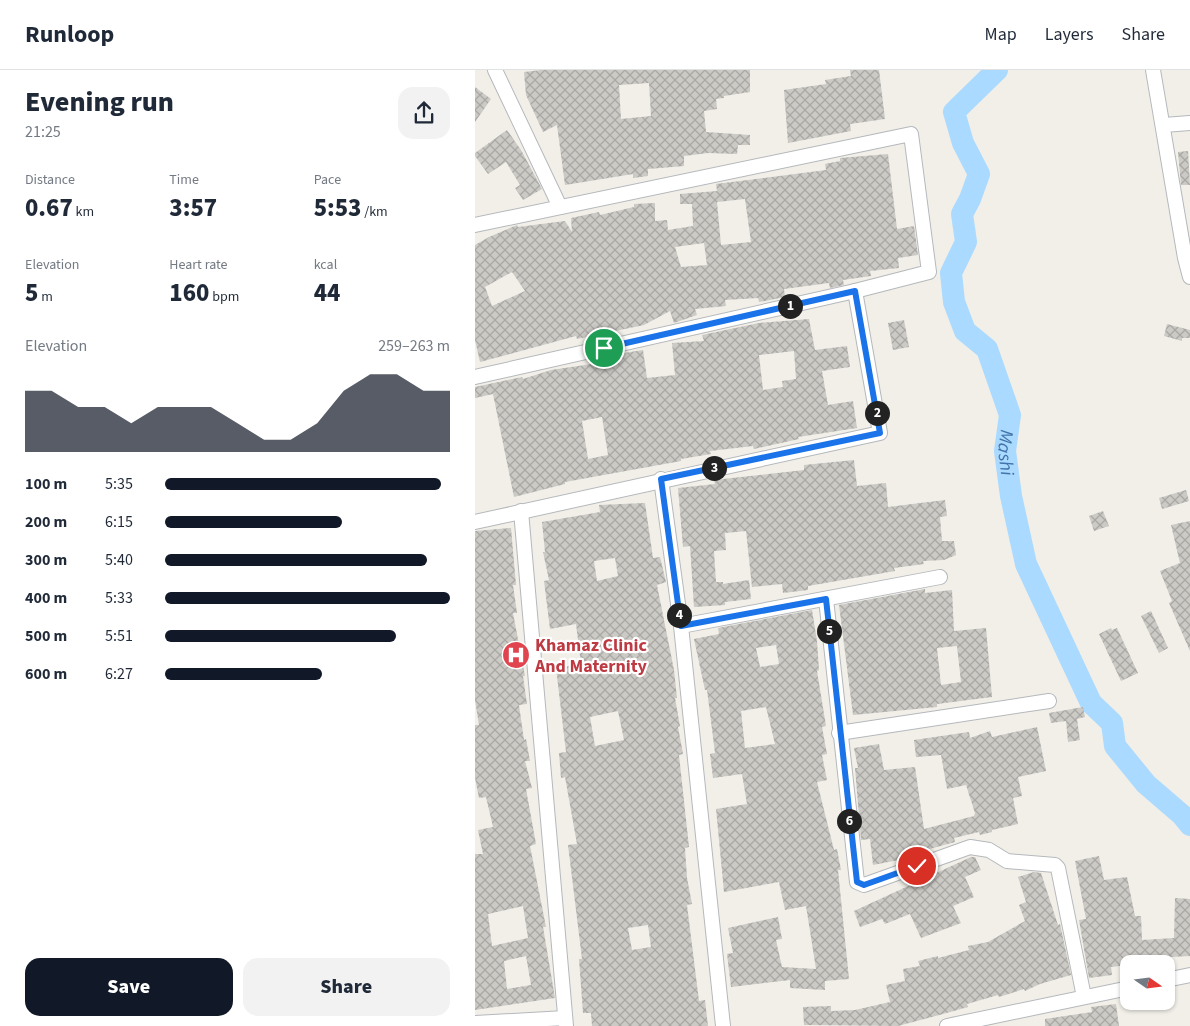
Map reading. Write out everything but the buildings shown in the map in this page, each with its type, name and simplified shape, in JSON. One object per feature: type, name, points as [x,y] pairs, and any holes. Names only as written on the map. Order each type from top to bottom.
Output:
[{"type":"street","points":[[495,70],[559,207]]},
{"type":"street","points":[[1153,70],[1190,277]]},
{"type":"street","points":[[1163,125],[1190,123]]},
{"type":"street","points":[[475,225],[911,134],[929,272],[855,291],[476,374]]},
{"type":"street","points":[[475,522],[661,479],[880,433],[855,291]]},
{"type":"street","points":[[661,479],[681,626],[723,1026]]},
{"type":"street","points":[[475,1023],[565,1022],[521,511]]},
{"type":"street","points":[[681,626],[940,577]]},
{"type":"street","points":[[826,599],[839,733],[857,882],[864,885],[970,847],[989,850],[1007,862],[1055,865],[1058,868],[1084,997]]},
{"type":"street","points":[[839,733],[1049,701]]},
{"type":"street","points":[[1175,978],[1190,975]]},
{"type":"street","points":[[947,1026],[1120,990]]},
{"type":"waterway","name":"Mashi","points":[[997,70],[954,112],[963,143],[979,174],[962,214],[966,242],[951,273],[954,302],[965,331],[987,349],[1010,415],[1005,451],[1011,496],[1026,564],[1091,703],[1112,723],[1115,746],[1146,784],[1182,815],[1190,825]]},
{"type":"place","name":"Khamaz Clinic And Maternity","points":[[516,655]]},
{"type":"route","points":[[604,348],[855,291],[880,433],[661,479],[681,626],[826,599],[839,733],[857,882],[864,885],[917,866]]}]
